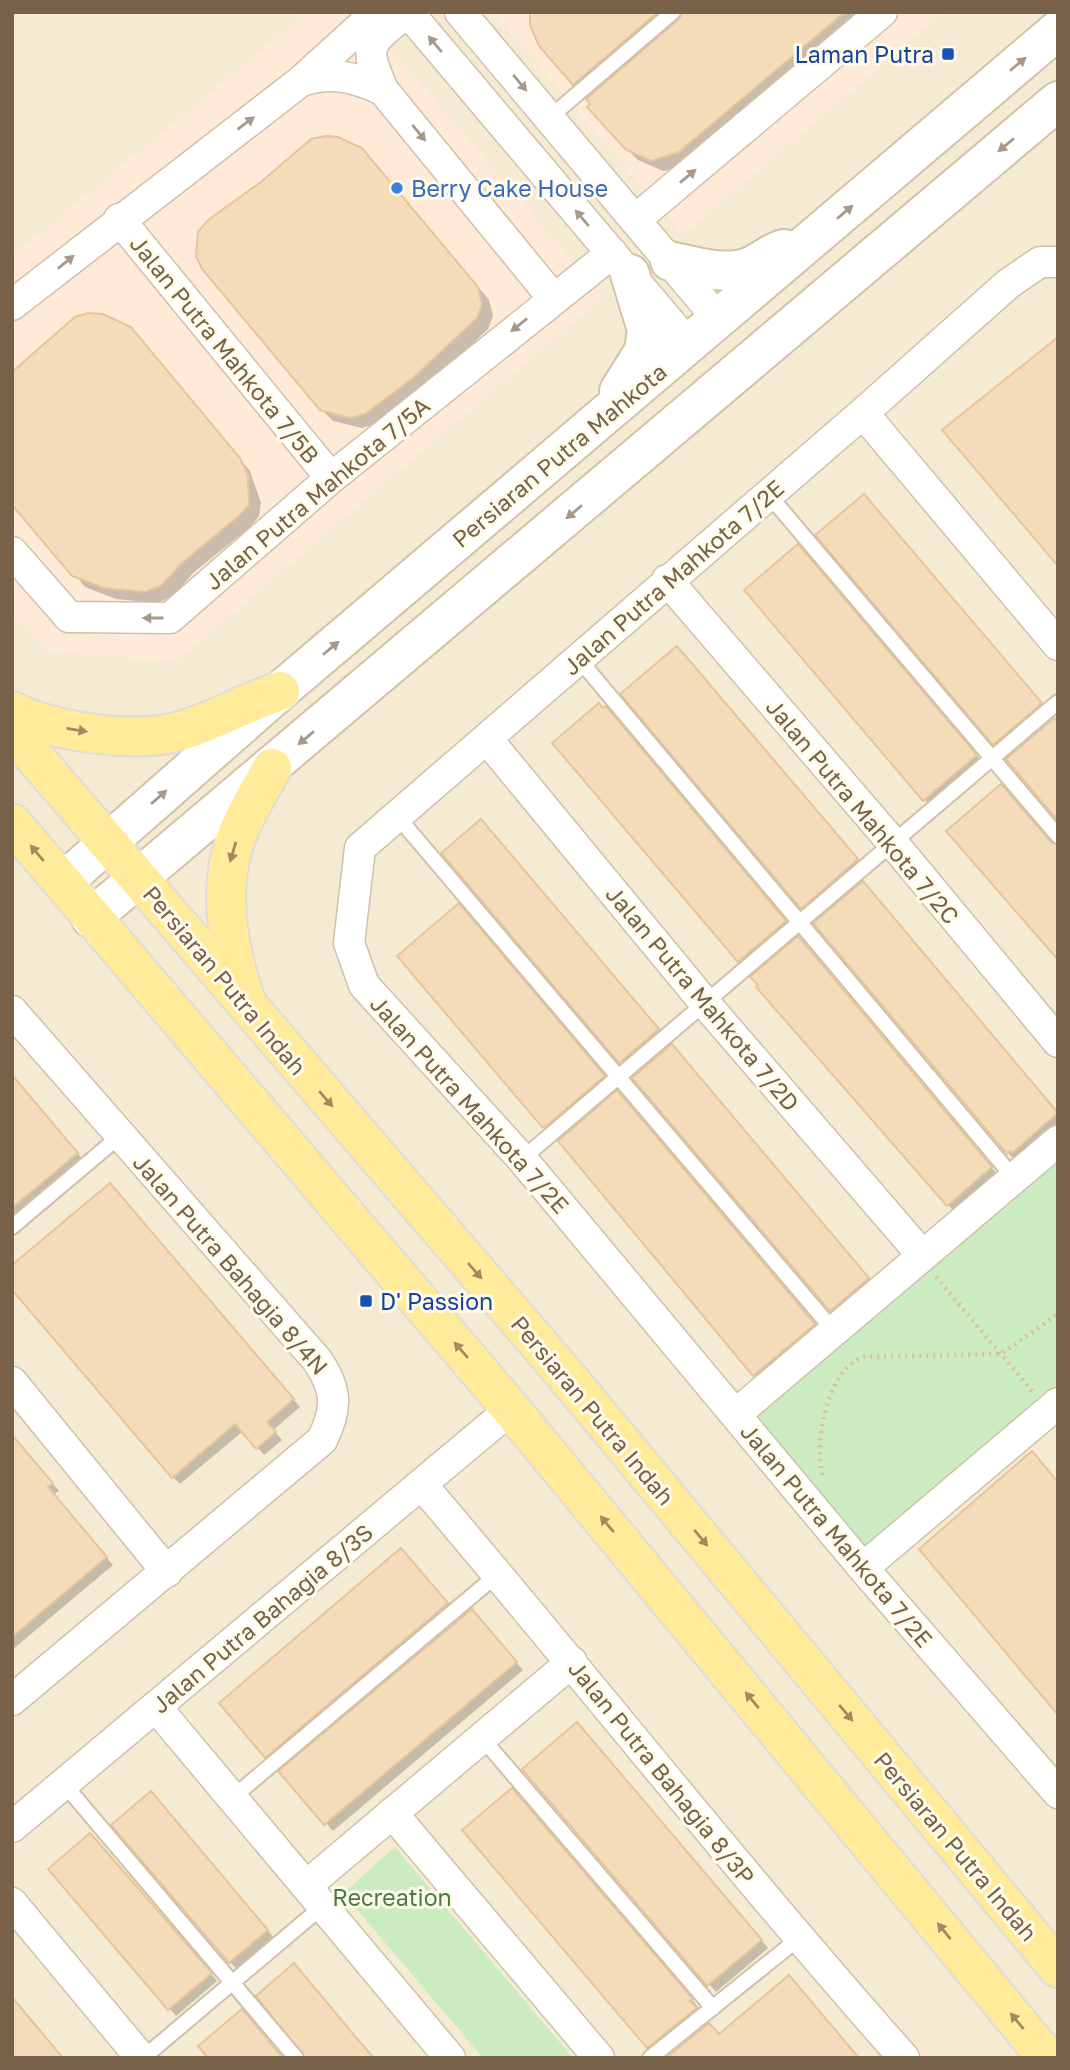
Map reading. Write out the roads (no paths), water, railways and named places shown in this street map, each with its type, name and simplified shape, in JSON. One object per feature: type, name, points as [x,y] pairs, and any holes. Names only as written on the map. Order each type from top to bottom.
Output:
[{"type":"main road","points":[[12,711],[75,730],[132,736],[178,732],[280,691]]},
{"type":"main road","name":"Persiaran Putra Indah","points":[[12,731],[562,1371],[1058,1968]]},
{"type":"main road","points":[[249,1009],[233,961],[226,911],[228,881],[232,850],[272,768]]},
{"type":"main road","points":[[12,823],[511,1409],[1047,2058]]},
{"type":"street","points":[[12,304],[301,81],[377,12]]},
{"type":"street","points":[[553,298],[383,90],[370,58],[371,48],[379,35],[408,12],[621,264],[710,339]]},
{"type":"street","points":[[460,12],[670,261],[710,339]]},
{"type":"street","points":[[635,220],[882,12]]},
{"type":"street","name":"Persiaran Putra Mahkota","points":[[63,882],[280,691],[607,415],[710,339],[808,243],[1058,30]]},
{"type":"street","points":[[301,81],[319,75],[348,75],[383,90]]},
{"type":"street","points":[[91,918],[272,768],[1058,101]]},
{"type":"street","name":"Jalan Putra Mahkota 7/5B","points":[[119,219],[331,478]]},
{"type":"street","points":[[670,261],[732,270],[750,267],[773,252],[808,243]]},
{"type":"street","name":"Jalan Putra Mahkota 7/2E","points":[[1058,262],[1040,262],[1007,284],[863,413],[360,848],[349,943],[364,985],[522,1159],[863,1568],[1058,1793]]},
{"type":"street","points":[[607,415],[644,351],[647,330],[621,264]]},
{"type":"street","name":"Jalan Putra Mahkota 7/5A","points":[[12,552],[69,618],[170,618],[331,478],[553,298],[621,264]]},
{"type":"street","points":[[626,468],[649,430],[689,393],[710,339],[828,281],[846,281]]},
{"type":"street","points":[[863,413],[1058,645]]},
{"type":"street","name":"Jalan Putra Mahkota 7/2C","points":[[667,580],[892,842],[1058,1042]]},
{"type":"street","name":"Jalan Putra Mahkota 7/2D","points":[[487,739],[704,1002],[928,1265]]},
{"type":"street","name":"Jalan Putra Bahagia 8/4N","points":[[12,1011],[317,1360],[331,1381],[332,1420],[323,1440],[12,1700]]},
{"type":"street","points":[[736,1415],[834,1331],[928,1265],[1014,1178],[1058,1141]]},
{"type":"street","points":[[14,1387],[167,1572]]},
{"type":"street","points":[[863,1568],[1050,1407]]},
{"type":"street","name":"Jalan Putra Bahagia 8/3S","points":[[12,1827],[511,1409]]},
{"type":"street","name":"Jalan Putra Bahagia 8/3P","points":[[422,1485],[572,1662],[798,1939],[904,2058]]},
{"type":"street","points":[[315,1896],[392,1813],[572,1662]]},
{"type":"street","points":[[156,1707],[450,2058]]},
{"type":"street","points":[[392,1813],[598,2058]]},
{"type":"street","points":[[12,1902],[142,2058]]},
{"type":"lane","points":[[549,118],[673,12]]},
{"type":"lane","points":[[768,494],[1058,836]]},
{"type":"lane","points":[[578,659],[1014,1178]]},
{"type":"lane","points":[[522,1159],[1058,702]]},
{"type":"lane","points":[[397,816],[834,1331]]},
{"type":"lane","points":[[12,1227],[121,1135]]},
{"type":"lane","points":[[232,1798],[498,1574]]},
{"type":"lane","points":[[482,1738],[713,2008]]},
{"type":"lane","points":[[64,1784],[296,2058]]},
{"type":"lane","points":[[142,2058],[233,1982],[315,1896]]},
{"type":"lane","points":[[650,2058],[798,1939]]},
{"type":"place","name":"Laman Putra","points":[[948,54]]},
{"type":"place","name":"Berry Cake House","points":[[397,188]]},
{"type":"place","name":"D' Passion","points":[[366,1301]]},
{"type":"park label","name":"Recreation","points":[[392,1897]]}]
